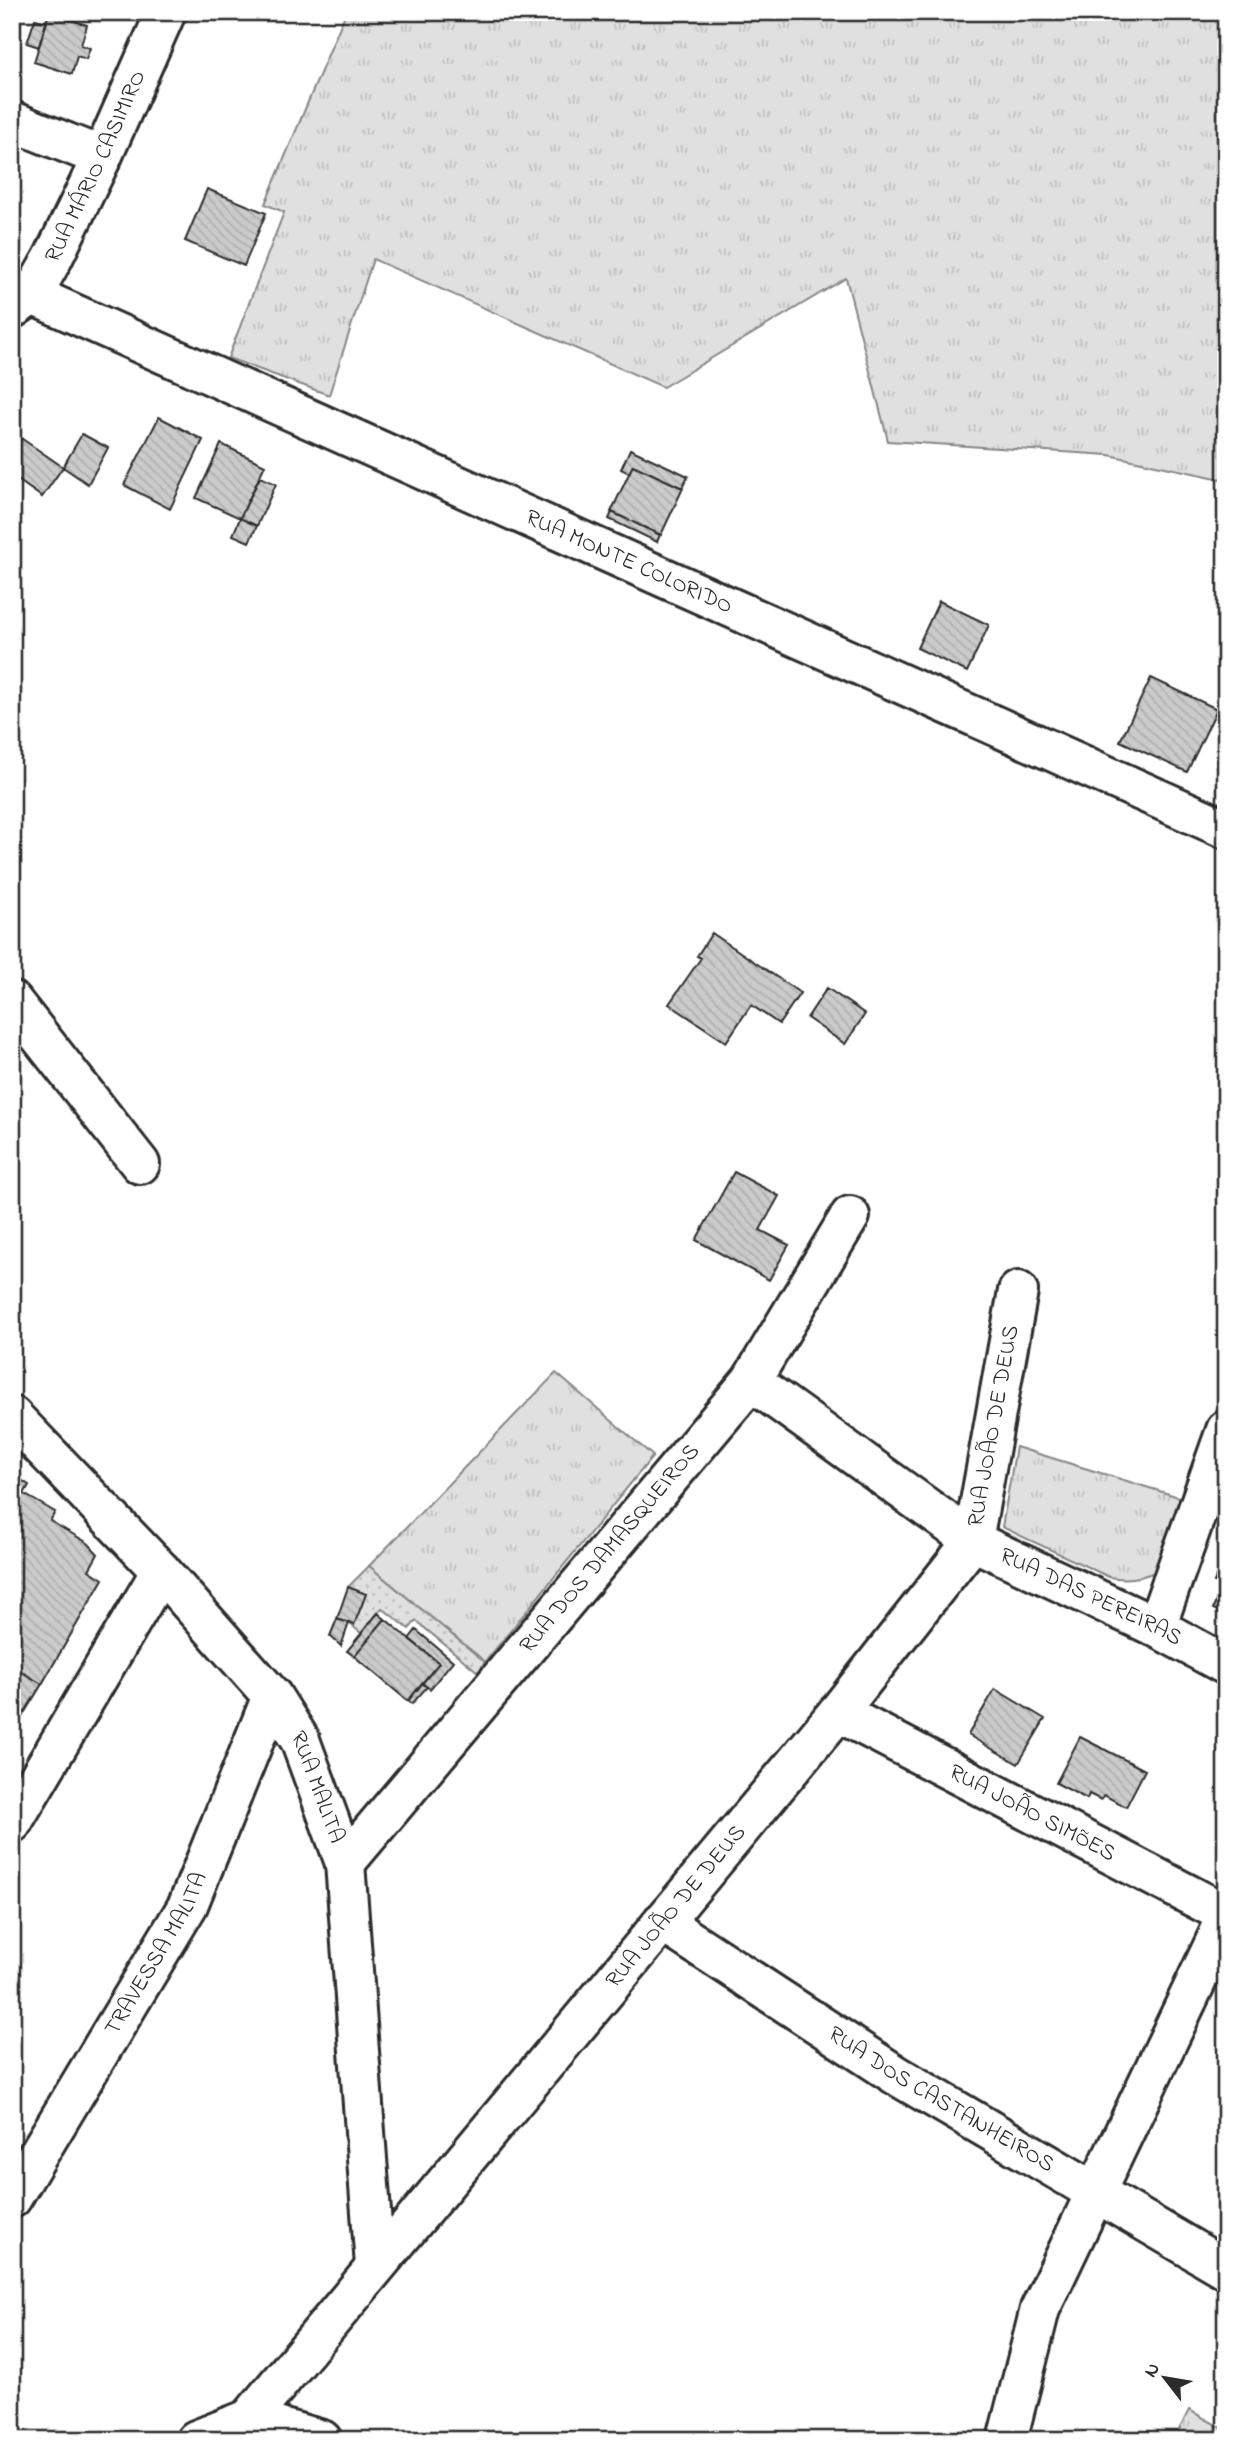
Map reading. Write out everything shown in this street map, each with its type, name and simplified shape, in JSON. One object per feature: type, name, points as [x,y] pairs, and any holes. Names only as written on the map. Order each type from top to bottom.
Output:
[{"type":"street","name":"RUA MÁRIO CASIMIRO","points":[[22,302],[53,258],[102,157],[166,12]]},
{"type":"street","points":[[12,121],[102,157]]},
{"type":"street","name":"RUA MONTE COLORIDO","points":[[22,302],[1226,829]]},
{"type":"street","points":[[12,1001],[140,1164]]},
{"type":"street","name":"RUA DOS DAMASQUEIROS","points":[[345,1863],[751,1381],[850,1216]]},
{"type":"street","name":"RUA JOÃO DE DEUS","points":[[196,2440],[249,2419],[838,1712],[973,1541],[1018,1291]]},
{"type":"street","name":"RUA DAS PEREIRAS","points":[[751,1381],[973,1541],[1156,1627],[1226,1665]]},
{"type":"street","name":"RUA MALITA","points":[[12,1416],[161,1571],[272,1696],[300,1740],[345,1863],[375,2266]]},
{"type":"street","points":[[1156,1627],[1226,1430]]},
{"type":"street","points":[[12,1823],[161,1571]]},
{"type":"street","name":"TRAVESSA MALITA","points":[[12,2198],[188,1905],[272,1696]]},
{"type":"street","name":"RUA JOÃO SIMÕES","points":[[838,1712],[1226,1917]]},
{"type":"street","points":[[1007,2440],[1040,2309],[1226,1917]]},
{"type":"street","name":"RUA DOS CASTANHEIROS","points":[[662,1922],[896,2075],[1226,2269]]},
{"type":"street","points":[[249,2419],[322,2440]]},
{"type":"green space","points":[[346,12],[1226,12],[1226,480],[1109,455],[888,441],[846,278],[663,387],[373,259],[329,395],[228,358],[284,212],[265,204]]},
{"type":"green space","points":[[556,1373],[653,1456],[485,1662],[369,1566]]},
{"type":"green space","points":[[1016,1447],[1182,1498],[1157,1571],[1133,1578],[1109,1577],[1002,1527]]},
{"type":"green space","points":[[369,1566],[485,1662],[478,1672],[416,1621],[409,1629],[382,1608],[361,1633],[349,1623],[354,1625],[366,1594],[348,1587]]},
{"type":"green space","points":[[1189,2410],[1226,2430],[1226,2440],[1174,2440]]},
{"type":"building","points":[[49,13],[87,25],[81,45],[90,48],[86,59],[77,56],[72,74],[34,62]]},
{"type":"building","points":[[35,19],[47,22],[39,47],[27,43]]},
{"type":"building","points":[[207,189],[266,213],[244,266],[185,241]]},
{"type":"building","points":[[159,417],[203,440],[170,509],[124,485]]},
{"type":"building","points":[[12,432],[63,467],[42,497],[12,476]]},
{"type":"building","points":[[82,434],[108,448],[88,484],[63,467]]},
{"type":"building","points":[[221,444],[265,465],[240,518],[196,498]]},
{"type":"building","points":[[630,449],[688,476],[682,488],[633,465],[629,473],[621,469]]},
{"type":"building","points":[[633,465],[683,488],[661,535],[611,512]]},
{"type":"building","points":[[260,477],[276,484],[257,526],[240,518]]},
{"type":"building","points":[[612,512],[660,535],[657,542],[609,519]]},
{"type":"building","points":[[240,518],[257,526],[249,542],[233,535]]},
{"type":"building","points":[[939,601],[989,625],[967,672],[917,648]]},
{"type":"building","points":[[1151,678],[1217,709],[1187,772],[1120,741]]},
{"type":"building","points":[[712,933],[800,993],[779,1024],[751,1005],[726,1042],[669,1004],[701,958],[697,956]]},
{"type":"building","points":[[827,988],[865,1014],[845,1044],[807,1018]]},
{"type":"building","points":[[734,1172],[779,1196],[760,1230],[789,1245],[769,1280],[696,1240]]},
{"type":"building","points":[[12,1474],[29,1485],[24,1494],[55,1512],[50,1521],[88,1543],[98,1554],[89,1570],[103,1579],[42,1684],[12,1666]]},
{"type":"building","points":[[1221,1564],[1226,1565],[1226,1614],[1213,1609],[1222,1585],[1214,1582]]},
{"type":"building","points":[[348,1587],[366,1594],[354,1625],[337,1619]]},
{"type":"building","points":[[378,1613],[385,1619],[354,1656],[347,1651]]},
{"type":"building","points":[[337,1619],[349,1623],[341,1646],[330,1636]]},
{"type":"building","points":[[385,1619],[439,1663],[408,1701],[354,1656]]},
{"type":"building","points":[[416,1630],[453,1661],[430,1689],[422,1683],[439,1663],[409,1639]]},
{"type":"building","points":[[12,1666],[42,1684],[12,1733]]},
{"type":"building","points":[[422,1683],[427,1687],[412,1704],[408,1701]]},
{"type":"building","points":[[995,1689],[1045,1719],[1018,1764],[968,1735]]},
{"type":"building","points":[[1080,1737],[1145,1770],[1126,1807],[1104,1795],[1101,1800],[1089,1794],[1087,1799],[1056,1783]]}]
